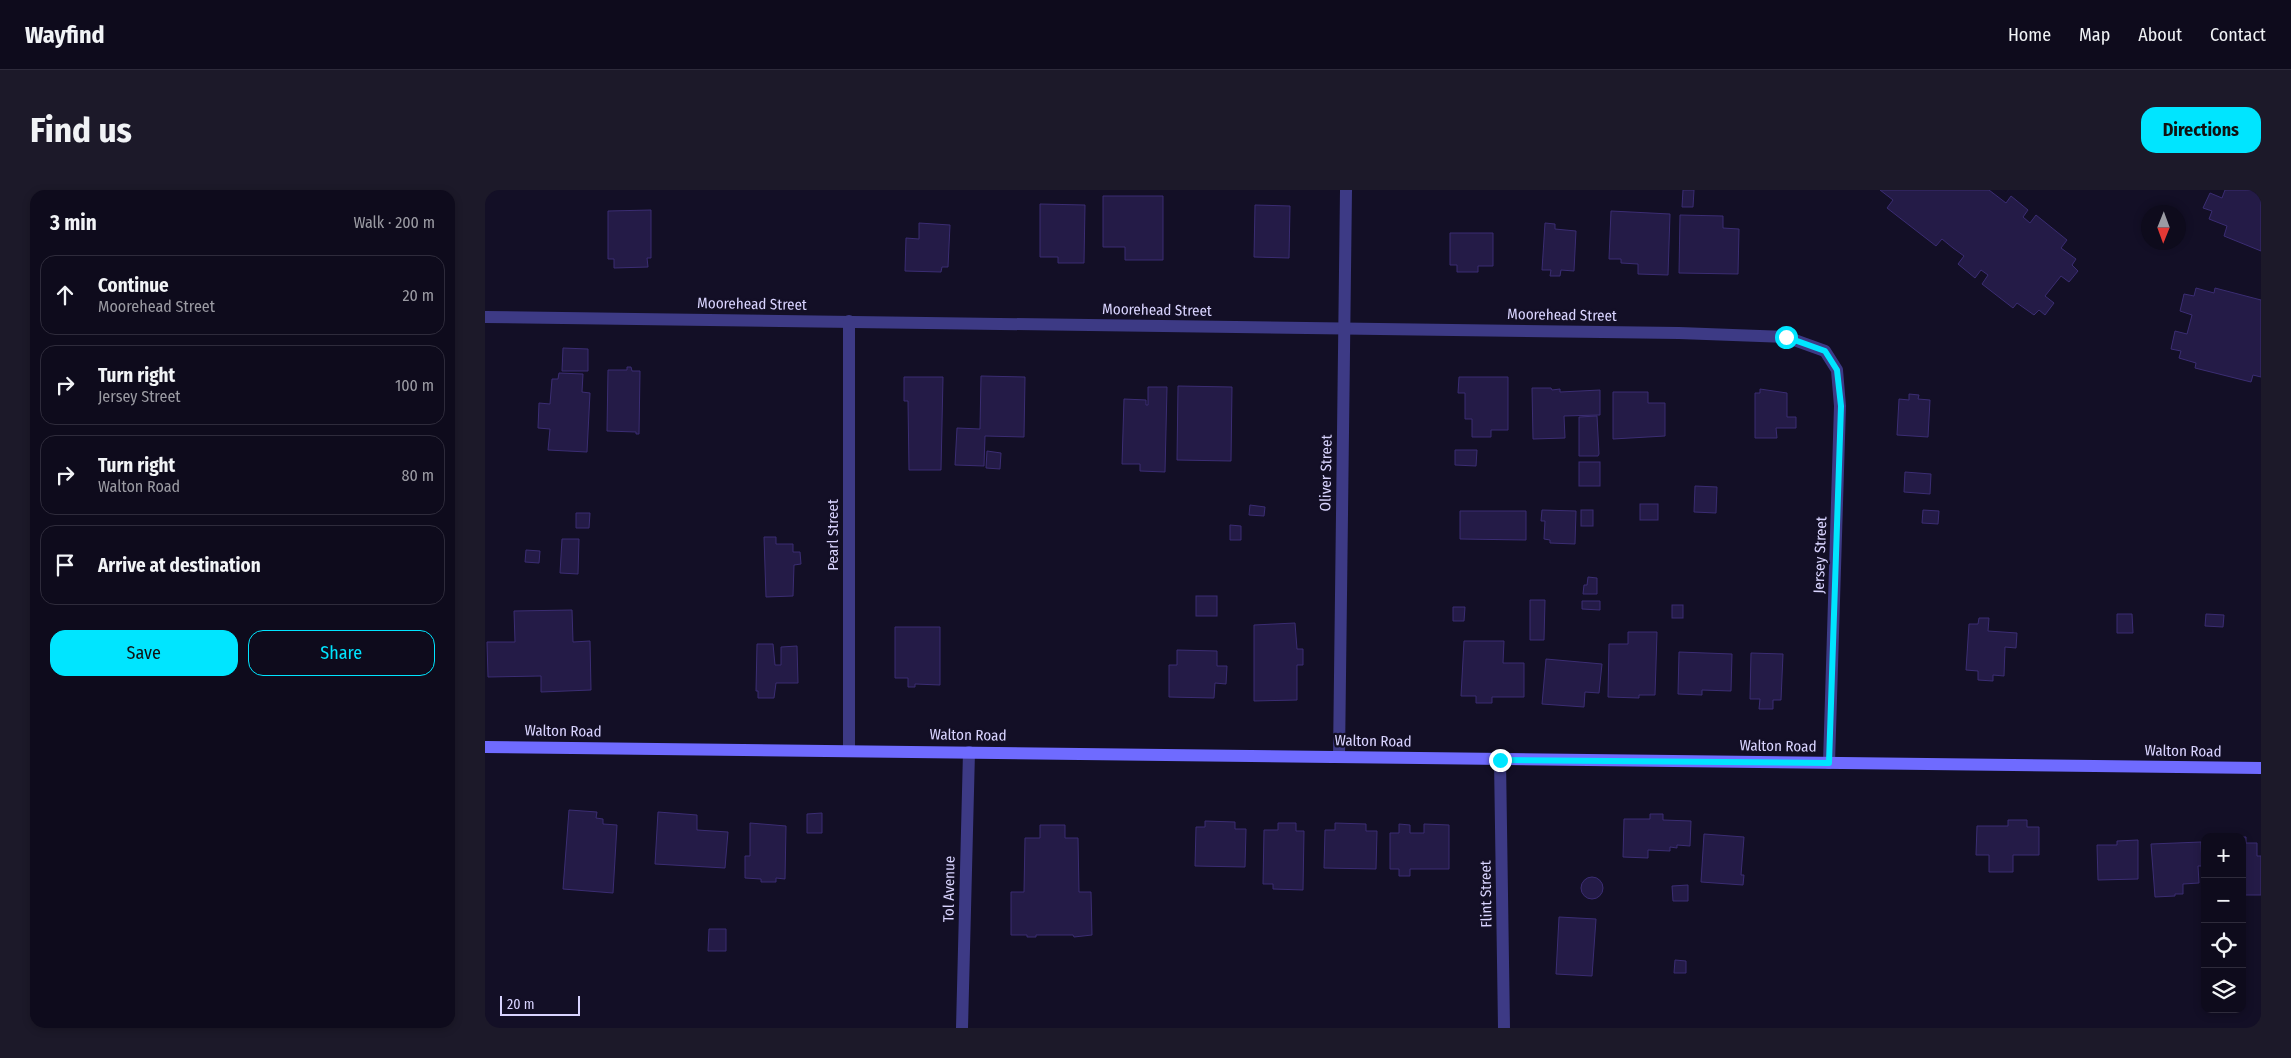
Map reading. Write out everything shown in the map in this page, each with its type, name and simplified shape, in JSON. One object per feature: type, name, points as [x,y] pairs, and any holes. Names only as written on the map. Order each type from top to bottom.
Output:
[{"type":"street","name":"Oliver Street","points":[[1339,757],[1346,190]]},
{"type":"street","name":"Moorehead Street","points":[[485,317],[1679,333],[1786,337],[1825,351]]},
{"type":"street","name":"Pearl Street","points":[[849,321],[849,750]]},
{"type":"street","name":"Jersey Street","points":[[1825,351],[1837,370],[1841,406],[1829,763]]},
{"type":"street","name":"Walton Road","points":[[485,747],[2261,768]]},
{"type":"street","name":"Tol Avenue","points":[[962,1028],[969,752]]},
{"type":"street","name":"Flint Street","points":[[1500,760],[1504,1028]]},
{"type":"building","points":[[1683,190],[1694,190],[1693,207],[1682,207]]},
{"type":"building","points":[[1880,190],[1989,190],[2006,203],[2011,196],[2028,210],[2023,217],[2030,223],[2036,215],[2067,240],[2061,248],[2076,259],[2072,265],[2078,271],[2069,282],[2061,276],[2045,296],[2054,303],[2045,315],[2039,310],[2034,315],[2017,303],[2013,308],[1982,284],[1988,275],[1981,270],[1975,278],[1958,264],[1964,256],[1942,239],[1936,246],[1887,208],[1893,200]]},
{"type":"building","points":[[2225,190],[2261,190],[2261,251],[2224,236],[2227,226],[2209,219],[2212,211],[2203,208],[2210,193],[2222,198]]},
{"type":"building","points":[[1103,196],[1163,196],[1163,260],[1125,260],[1125,247],[1103,247]]},
{"type":"building","points":[[1040,204],[1085,205],[1084,263],[1058,263],[1058,257],[1040,257]]},
{"type":"building","points":[[1255,205],[1290,206],[1289,258],[1254,257]]},
{"type":"building","points":[[651,210],[651,258],[647,258],[648,267],[614,268],[614,259],[608,259],[608,211]]},
{"type":"building","points":[[1611,211],[1670,214],[1668,275],[1638,274],[1638,264],[1621,263],[1621,259],[1609,259]]},
{"type":"building","points":[[1680,215],[1723,216],[1723,228],[1739,229],[1738,274],[1679,273]]},
{"type":"building","points":[[919,223],[950,225],[948,267],[942,267],[941,272],[905,271],[906,238],[919,239]]},
{"type":"building","points":[[1545,223],[1555,224],[1555,229],[1576,231],[1574,271],[1561,270],[1560,276],[1550,276],[1551,270],[1542,270]]},
{"type":"building","points":[[1450,233],[1493,233],[1493,266],[1478,266],[1478,272],[1457,272],[1457,265],[1450,265]]},
{"type":"building","points":[[2196,288],[2214,293],[2215,288],[2261,300],[2261,377],[2253,375],[2251,382],[2195,368],[2196,363],[2179,358],[2181,351],[2171,349],[2175,331],[2187,334],[2192,315],[2180,311],[2184,294],[2194,296]]},
{"type":"building","points":[[563,348],[588,349],[588,371],[562,371]]},
{"type":"building","points":[[627,367],[631,367],[632,371],[640,371],[639,434],[636,434],[636,432],[607,431],[608,370],[627,370]]},
{"type":"building","points":[[559,373],[583,374],[582,392],[590,393],[587,452],[548,450],[550,429],[538,428],[539,403],[550,404],[552,379],[558,379]]},
{"type":"building","points":[[981,376],[1025,377],[1024,437],[985,436],[984,466],[955,465],[957,428],[980,429]]},
{"type":"building","points":[[904,377],[943,377],[941,470],[909,470],[908,401],[904,401]]},
{"type":"building","points":[[1459,377],[1508,377],[1508,430],[1491,430],[1491,437],[1472,437],[1472,419],[1465,419],[1465,393],[1458,393]]},
{"type":"building","points":[[1178,386],[1232,387],[1231,461],[1177,460]]},
{"type":"building","points":[[1148,387],[1167,387],[1165,472],[1140,471],[1140,464],[1122,464],[1124,399],[1146,400],[1146,405],[1148,405]]},
{"type":"building","points":[[1532,388],[1560,389],[1560,392],[1600,390],[1600,415],[1564,416],[1565,438],[1533,439]]},
{"type":"building","points":[[1760,389],[1787,393],[1787,417],[1796,417],[1796,428],[1776,428],[1777,438],[1755,438],[1755,393],[1760,393]]},
{"type":"building","points":[[1613,392],[1648,392],[1648,403],[1665,403],[1665,436],[1613,439]]},
{"type":"building","points":[[1909,394],[1919,395],[1918,399],[1930,400],[1928,437],[1897,435],[1899,399],[1909,400]]},
{"type":"building","points":[[1597,416],[1599,454],[1598,456],[1579,456],[1579,417]]},
{"type":"building","points":[[1455,450],[1477,450],[1476,466],[1455,465]]},
{"type":"building","points":[[987,451],[1001,453],[1000,469],[986,468]]},
{"type":"building","points":[[1579,462],[1600,462],[1600,486],[1579,486]]},
{"type":"building","points":[[1905,472],[1931,474],[1930,494],[1904,492]]},
{"type":"building","points":[[1695,486],[1717,487],[1716,513],[1694,512]]},
{"type":"building","points":[[1640,504],[1658,504],[1658,520],[1640,520]]},
{"type":"building","points":[[1250,505],[1265,507],[1264,516],[1249,515]]},
{"type":"building","points":[[1542,510],[1576,511],[1575,544],[1550,543],[1550,540],[1544,539],[1545,521],[1541,521]]},
{"type":"building","points":[[1581,510],[1593,510],[1593,526],[1581,526]]},
{"type":"building","points":[[1923,510],[1939,511],[1938,524],[1922,523]]},
{"type":"building","points":[[1460,511],[1526,511],[1526,540],[1460,539]]},
{"type":"building","points":[[576,513],[590,513],[589,528],[576,528]]},
{"type":"building","points":[[1230,525],[1241,526],[1241,540],[1230,540]]},
{"type":"building","points":[[764,537],[776,537],[776,544],[793,544],[793,552],[800,552],[801,564],[794,565],[793,596],[766,597]]},
{"type":"building","points":[[562,539],[579,539],[578,574],[560,573]]},
{"type":"building","points":[[526,550],[540,551],[539,563],[525,562]]},
{"type":"building","points":[[1588,577],[1597,578],[1597,594],[1583,594],[1584,585],[1587,585]]},
{"type":"building","points":[[1196,596],[1217,596],[1217,616],[1196,616]]},
{"type":"building","points":[[1530,600],[1545,600],[1544,640],[1530,640]]},
{"type":"building","points":[[1582,601],[1600,601],[1600,610],[1582,609]]},
{"type":"building","points":[[1672,605],[1683,605],[1683,618],[1672,618]]},
{"type":"building","points":[[1453,607],[1465,607],[1464,621],[1453,621]]},
{"type":"building","points":[[572,610],[573,642],[590,641],[591,690],[541,692],[541,676],[488,677],[487,642],[515,642],[514,611]]},
{"type":"building","points":[[2117,614],[2132,614],[2133,633],[2117,633]]},
{"type":"building","points":[[2206,614],[2224,615],[2223,627],[2205,626]]},
{"type":"building","points":[[1979,618],[1989,618],[1988,631],[2017,633],[2016,648],[2005,647],[2004,676],[1993,675],[1993,681],[1978,680],[1978,671],[1966,670],[1969,624],[1978,624]]},
{"type":"building","points":[[1295,623],[1297,649],[1303,649],[1303,665],[1297,665],[1297,700],[1254,701],[1254,625]]},
{"type":"building","points":[[895,627],[940,627],[940,685],[915,684],[915,687],[908,687],[908,678],[895,678]]},
{"type":"building","points":[[1628,632],[1657,632],[1655,695],[1639,695],[1639,698],[1608,697],[1609,644],[1628,644]]},
{"type":"building","points":[[1464,641],[1504,641],[1503,663],[1524,663],[1524,697],[1492,697],[1492,703],[1476,703],[1476,696],[1461,696]]},
{"type":"building","points":[[757,644],[773,644],[775,665],[781,665],[781,647],[797,646],[798,683],[776,683],[774,698],[758,698],[758,691],[756,691]]},
{"type":"building","points":[[1177,650],[1217,651],[1217,666],[1227,666],[1226,684],[1215,683],[1214,698],[1169,697],[1169,665],[1177,665]]},
{"type":"building","points":[[1679,652],[1732,654],[1731,691],[1702,690],[1702,695],[1678,694]]},
{"type":"building","points":[[1751,653],[1783,654],[1781,700],[1773,700],[1773,709],[1759,709],[1760,699],[1750,699]]},
{"type":"building","points":[[1546,659],[1602,664],[1599,693],[1585,692],[1584,707],[1542,704]]},
{"type":"building","points":[[569,810],[597,812],[596,818],[603,819],[603,824],[617,825],[613,893],[563,889]]},
{"type":"building","points":[[658,812],[697,815],[697,830],[728,832],[725,868],[655,864]]},
{"type":"building","points":[[822,813],[822,833],[807,833],[807,814]]},
{"type":"building","points":[[1650,814],[1663,814],[1663,820],[1691,821],[1690,846],[1677,845],[1677,848],[1670,847],[1670,851],[1648,850],[1648,858],[1623,857],[1624,819],[1650,819]]},
{"type":"building","points":[[2008,820],[2027,820],[2027,827],[2039,827],[2039,855],[2013,855],[2013,872],[1989,872],[1989,855],[1976,855],[1977,826],[2008,826]]},
{"type":"building","points":[[1205,821],[1235,822],[1235,829],[1246,829],[1245,867],[1195,866],[1196,827],[1205,827]]},
{"type":"building","points":[[750,823],[786,826],[785,879],[776,878],[776,882],[761,882],[761,879],[745,878],[745,856],[750,856]]},
{"type":"building","points":[[1278,823],[1296,823],[1296,831],[1304,831],[1303,890],[1273,889],[1273,884],[1263,884],[1264,830],[1278,830]]},
{"type":"building","points":[[1335,823],[1366,824],[1366,831],[1377,831],[1376,869],[1324,868],[1325,830],[1335,830]]},
{"type":"building","points":[[1399,824],[1410,825],[1410,833],[1424,833],[1424,824],[1449,825],[1449,869],[1410,869],[1410,876],[1399,876],[1399,869],[1390,869],[1390,833],[1399,833]]},
{"type":"building","points":[[1040,825],[1065,825],[1065,838],[1078,838],[1079,892],[1091,892],[1092,935],[1074,937],[1073,935],[1036,935],[1036,937],[1027,937],[1027,935],[1011,935],[1011,892],[1024,892],[1025,838],[1040,838]]},
{"type":"building","points":[[1704,834],[1744,837],[1741,875],[1744,875],[1743,885],[1701,882]]},
{"type":"building","points":[[2138,840],[2138,879],[2098,880],[2097,845],[2117,845],[2117,841]]},
{"type":"building","points":[[2201,842],[2201,866],[2198,866],[2199,883],[2183,884],[2183,894],[2155,897],[2151,844]]},
{"type":"building","points":[[2246,843],[2257,843],[2257,856],[2261,856],[2261,895],[2246,895]]},
{"type":"building","points":[[1592,877],[1600,880],[1603,888],[1600,896],[1592,899],[1584,896],[1581,888],[1584,880]]},
{"type":"building","points":[[1688,885],[1688,901],[1673,901],[1672,886]]},
{"type":"building","points":[[1559,917],[1596,919],[1592,976],[1556,974]]},
{"type":"building","points":[[709,929],[726,929],[726,951],[708,951]]},
{"type":"building","points":[[1675,960],[1686,961],[1686,973],[1674,973]]},
{"type":"route","points":[[1500,760],[1829,763],[1841,406],[1837,370],[1825,351],[1786,337]]}]
